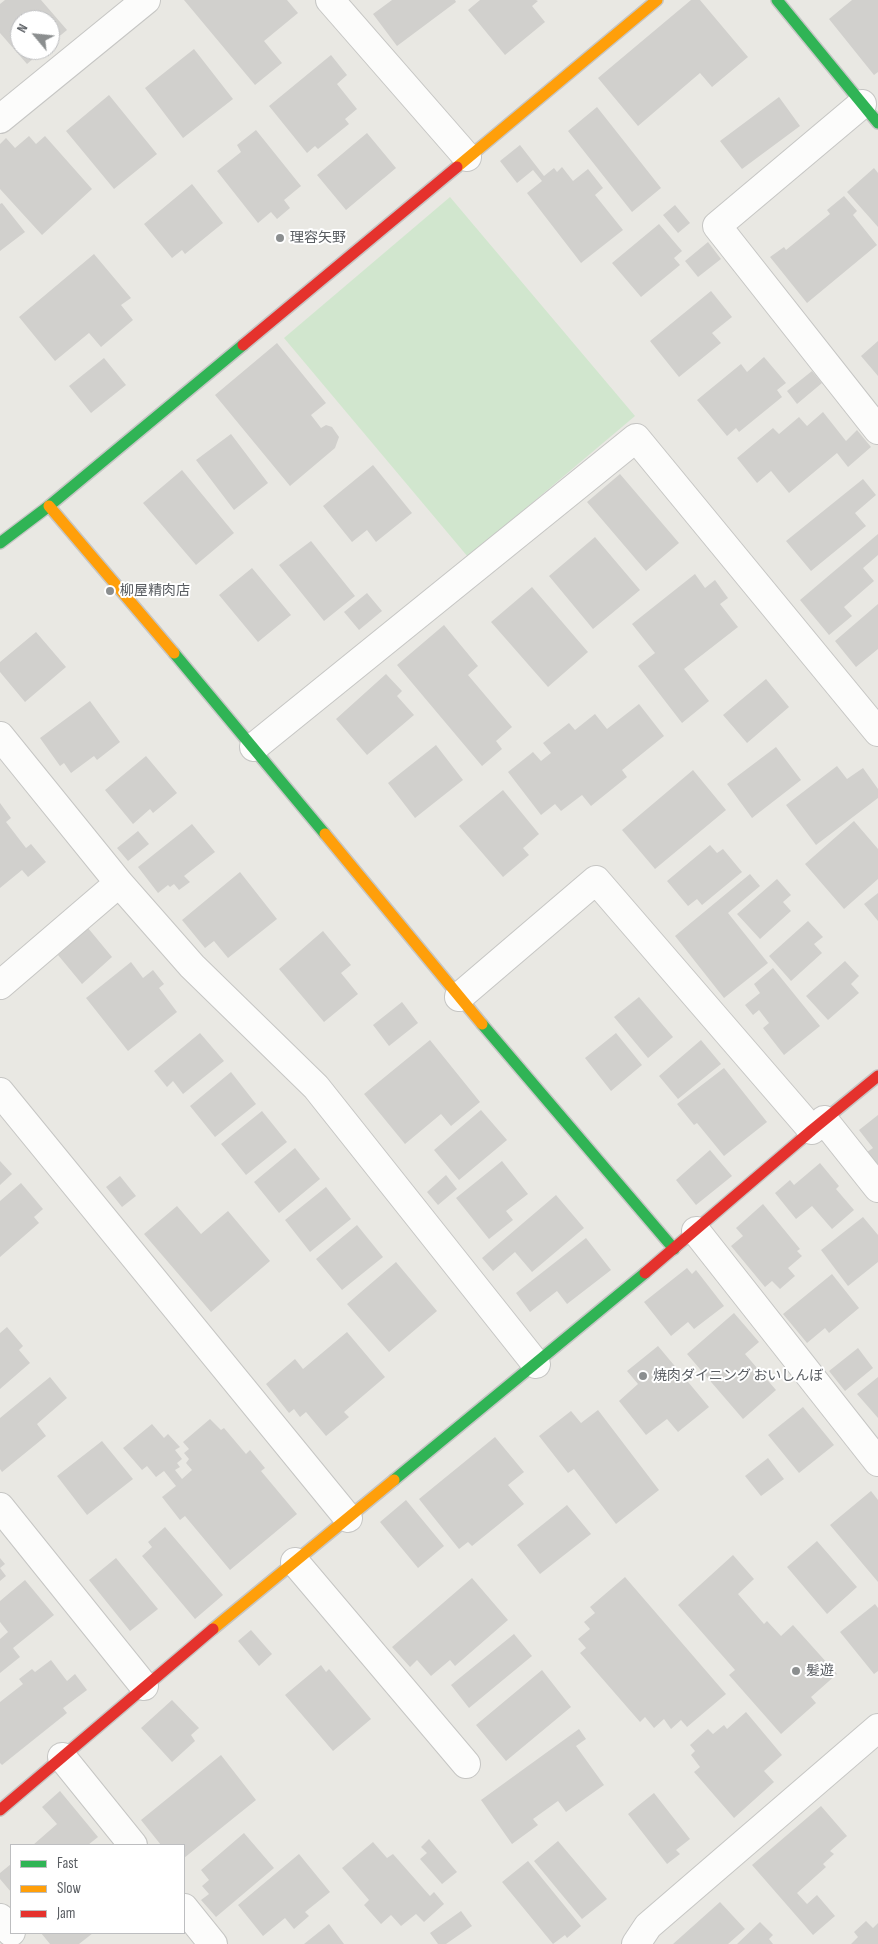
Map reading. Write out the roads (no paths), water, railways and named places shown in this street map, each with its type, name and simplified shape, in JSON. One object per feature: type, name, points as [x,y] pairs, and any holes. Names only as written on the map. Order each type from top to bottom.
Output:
[{"type":"street","points":[[0,119],[146,0]]},
{"type":"street","points":[[330,0],[467,157]]},
{"type":"street","points":[[0,544],[49,506],[656,0]]},
{"type":"street","points":[[777,0],[870,114],[717,226],[878,430]]},
{"type":"street","points":[[254,747],[636,438],[878,732]]},
{"type":"street","points":[[49,506],[254,747],[459,997],[674,1249]]},
{"type":"street","points":[[0,736],[192,966],[316,1087],[536,1364]]},
{"type":"street","points":[[459,997],[596,880],[818,1125],[878,1188]]},
{"type":"street","points":[[0,985],[120,882]]},
{"type":"street","points":[[0,1810],[144,1686],[696,1232],[818,1125],[878,1076]]},
{"type":"street","points":[[0,1092],[348,1518]]},
{"type":"street","points":[[696,1232],[878,1462]]},
{"type":"street","points":[[0,1507],[144,1686]]},
{"type":"street","points":[[295,1562],[466,1764]]},
{"type":"street","points":[[636,1944],[648,1926],[878,1728]]},
{"type":"street","points":[[62,1757],[132,1844]]},
{"type":"street","points":[[185,1909],[213,1944]]},
{"type":"street","points":[[0,1918],[10,1930]]},
{"type":"place","name":"理容矢野","points":[[280,238]]},
{"type":"place","name":"柳屋精肉店","points":[[110,591]]},
{"type":"place","name":"焼肉ダイニング おいしんぼ","points":[[643,1376]]},
{"type":"place","name":"髪遊","points":[[796,1671]]}]
